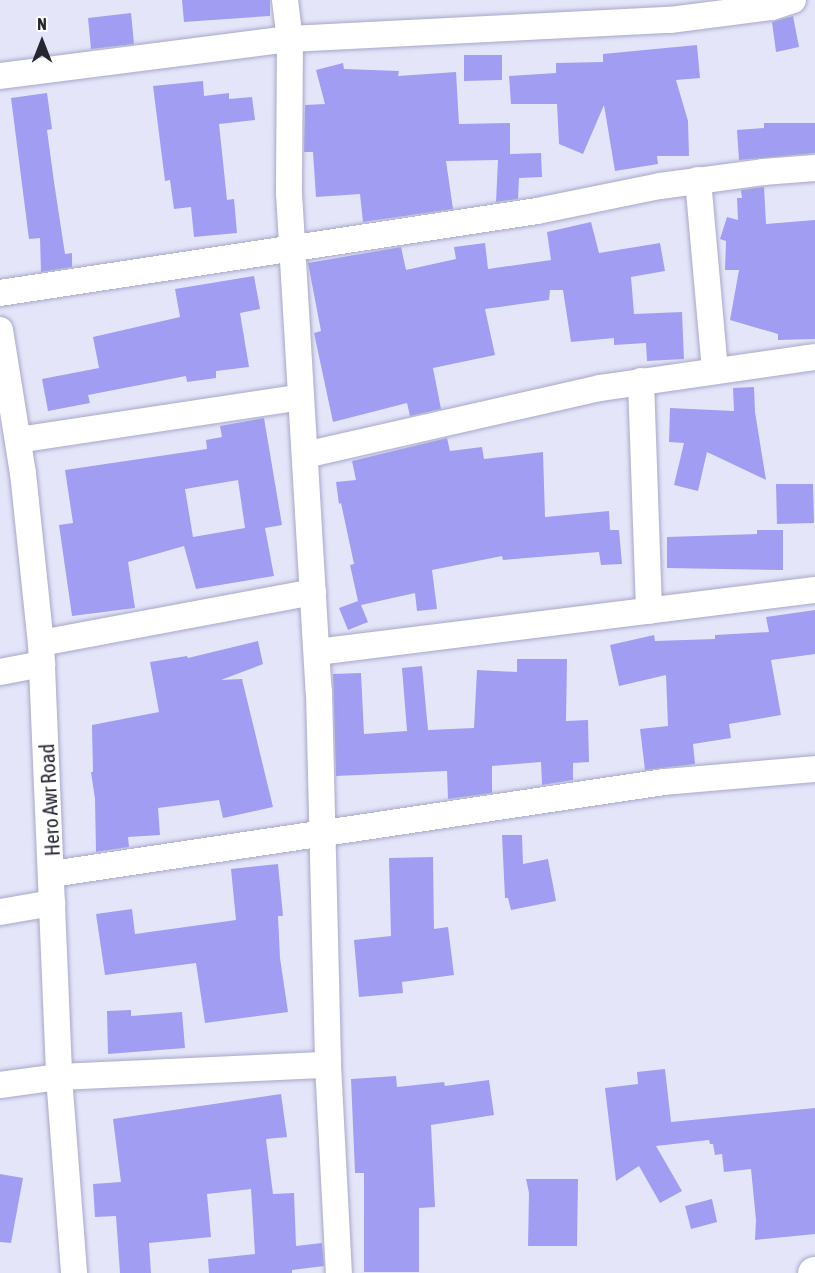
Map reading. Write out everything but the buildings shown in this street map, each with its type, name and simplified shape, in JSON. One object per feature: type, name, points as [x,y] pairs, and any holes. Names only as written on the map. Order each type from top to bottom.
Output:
[{"type":"street","points":[[285,0],[290,39],[289,193],[317,652],[328,1065],[339,1273]]},
{"type":"street","points":[[0,76],[290,39],[670,20],[772,8],[793,0]]},
{"type":"street","points":[[0,293],[537,211],[698,180],[815,168]]},
{"type":"street","points":[[698,180],[715,370]]},
{"type":"street","name":"Hero Awr Road","points":[[0,330],[18,440],[12,473],[42,654],[59,1077],[74,1273]]},
{"type":"street","points":[[305,455],[600,388],[815,357]]},
{"type":"street","points":[[640,381],[649,610]]},
{"type":"street","points":[[18,440],[301,397]]},
{"type":"street","points":[[317,652],[815,590]]},
{"type":"street","points":[[0,672],[42,654],[314,592]]},
{"type":"street","points":[[52,874],[664,782],[815,769]]},
{"type":"street","points":[[0,912],[52,903]]},
{"type":"street","points":[[0,1085],[59,1077],[328,1065]]}]
